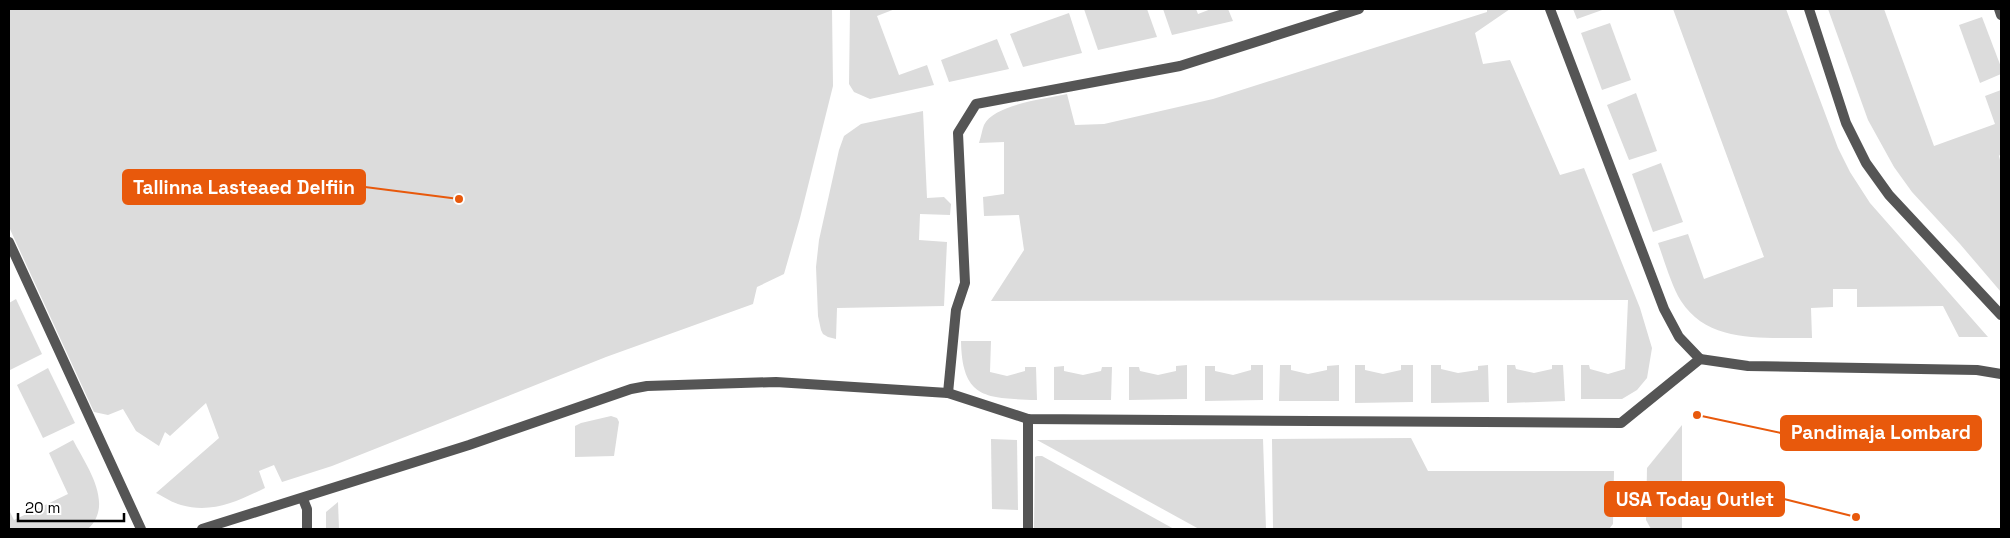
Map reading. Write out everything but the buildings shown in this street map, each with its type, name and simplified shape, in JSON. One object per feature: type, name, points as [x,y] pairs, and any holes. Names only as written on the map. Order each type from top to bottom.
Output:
[{"type":"street","points":[[948,393],[956,310],[965,283],[958,133],[976,104],[1176,67],[1359,9]]},
{"type":"street","points":[[1550,9],[1664,309],[1679,337],[1700,359],[1748,366],[1977,370],[2001,374]]},
{"type":"street","points":[[1809,9],[1846,123],[1866,163],[1890,195],[2001,315]]},
{"type":"street","points":[[1999,9],[2001,15]]},
{"type":"street","points":[[9,242],[141,529]]},
{"type":"street","points":[[202,529],[469,445],[631,389],[647,386],[776,382],[948,393],[1028,419],[1621,423],[1700,359]]},
{"type":"street","points":[[1028,419],[1028,529]]},
{"type":"street","points":[[303,498],[307,509],[307,529]]},
{"type":"shaded area","points":[[9,9],[832,9],[833,86],[784,274],[757,287],[753,304],[606,357],[332,466],[282,482],[274,465],[259,471],[265,488],[224,505],[203,508],[192,507],[178,504],[156,493],[219,438],[206,403],[170,436],[165,432],[159,446],[136,431],[123,409],[108,415],[94,412],[9,227]]},
{"type":"shaded area","points":[[850,9],[895,9],[877,16],[899,75],[927,65],[934,85],[870,99],[854,92],[849,84]]},
{"type":"shaded area","points":[[1084,9],[1147,9],[1157,37],[1098,50]]},
{"type":"shaded area","points":[[1163,9],[1196,9],[1198,14],[1211,9],[1228,9],[1233,21],[1172,35]]},
{"type":"shaded area","points":[[1487,9],[1510,9],[1475,33],[1483,64],[1510,60],[1560,175],[1584,168],[1640,308],[1652,348],[1647,378],[1637,390],[1622,399],[1581,399],[1581,365],[1589,365],[1590,369],[1608,374],[1625,369],[1628,300],[991,301],[1024,250],[1019,215],[984,216],[983,197],[1004,194],[1004,142],[979,143],[984,125],[998,112],[1009,107],[1067,94],[1075,125],[1104,124],[1213,99],[1487,12]]},
{"type":"shaded area","points":[[1573,9],[1605,9],[1577,19]]},
{"type":"shaded area","points":[[1673,9],[1786,9],[1838,148],[1850,172],[1870,203],[1988,337],[1959,337],[1943,306],[1857,307],[1857,289],[1833,289],[1833,307],[1811,308],[1812,338],[1740,336],[1723,332],[1707,325],[1693,315],[1678,295],[1658,243],[1688,234],[1704,279],[1764,257]]},
{"type":"shaded area","points":[[1828,9],[1884,9],[1934,146],[1995,124],[1985,96],[2001,90],[2001,153],[1999,156],[2001,164],[2001,292],[1912,192],[1894,167],[1868,120]]},
{"type":"shaded area","points":[[1069,13],[1082,53],[1023,67],[1010,34]]},
{"type":"shaded area","points":[[1982,17],[2001,67],[2001,74],[1980,83],[1959,25]]},
{"type":"shaded area","points":[[1610,23],[1631,80],[1602,90],[1581,33]]},
{"type":"shaded area","points":[[997,39],[1009,69],[949,82],[941,60]]},
{"type":"shaded area","points":[[1636,93],[1657,151],[1629,160],[1607,105]]},
{"type":"shaded area","points":[[923,111],[927,198],[944,197],[951,204],[950,215],[920,214],[919,240],[947,242],[944,306],[837,308],[836,339],[828,337],[821,330],[818,316],[816,267],[819,240],[839,150],[844,136],[861,124]]},
{"type":"shaded area","points":[[1661,163],[1683,222],[1653,232],[1632,174]]},
{"type":"shaded area","points":[[16,299],[42,354],[10,370],[9,303]]},
{"type":"shaded area","points":[[961,341],[991,341],[990,372],[1007,376],[1025,371],[1025,367],[1036,367],[1037,400],[1004,398],[981,392],[972,385],[966,375]]},
{"type":"shaded area","points":[[1187,365],[1187,399],[1129,400],[1129,367],[1139,367],[1140,371],[1158,375],[1176,371],[1176,366]]},
{"type":"shaded area","points":[[1251,365],[1263,365],[1263,400],[1205,401],[1205,366],[1215,366],[1215,371],[1233,375],[1251,370]]},
{"type":"shaded area","points":[[1280,365],[1291,365],[1291,370],[1308,374],[1327,370],[1327,366],[1339,365],[1339,401],[1279,401]]},
{"type":"shaded area","points":[[1355,365],[1365,365],[1365,370],[1383,374],[1401,370],[1401,365],[1413,365],[1413,402],[1355,403]]},
{"type":"shaded area","points":[[1431,365],[1441,365],[1441,369],[1458,373],[1478,370],[1478,366],[1488,365],[1489,402],[1431,403]]},
{"type":"shaded area","points":[[1507,365],[1515,365],[1516,369],[1534,373],[1552,369],[1552,365],[1563,365],[1565,401],[1507,403]]},
{"type":"shaded area","points":[[1064,366],[1064,371],[1083,375],[1101,371],[1102,367],[1112,367],[1111,400],[1054,400],[1054,367]]},
{"type":"shaded area","points":[[48,368],[75,423],[43,438],[17,385]]},
{"type":"shaded area","points":[[611,416],[617,418],[619,422],[614,456],[575,457],[575,426]]},
{"type":"shaded area","points":[[1682,425],[1682,529],[1651,529],[1646,520],[1647,468]]},
{"type":"shaded area","points":[[1411,438],[1428,471],[1614,471],[1613,524],[1609,529],[1273,529],[1272,439]]},
{"type":"shaded area","points":[[991,439],[1017,440],[1018,510],[992,509]]},
{"type":"shaded area","points":[[1263,439],[1266,529],[1199,529],[1037,440]]},
{"type":"shaded area","points":[[73,440],[91,473],[99,496],[99,508],[96,519],[88,529],[9,529],[9,510],[14,520],[68,494],[49,453]]},
{"type":"shaded area","points":[[1042,456],[1174,529],[1034,529],[1035,457]]},
{"type":"shaded area","points":[[338,502],[339,529],[326,529],[326,512]]},
{"type":"place","name":"Tallinna Lasteaed Delfiin","points":[[459,199]]},
{"type":"place","name":"Pandimaja Lombard","points":[[1697,415]]},
{"type":"place","name":"USA Today Outlet","points":[[1856,517]]}]
